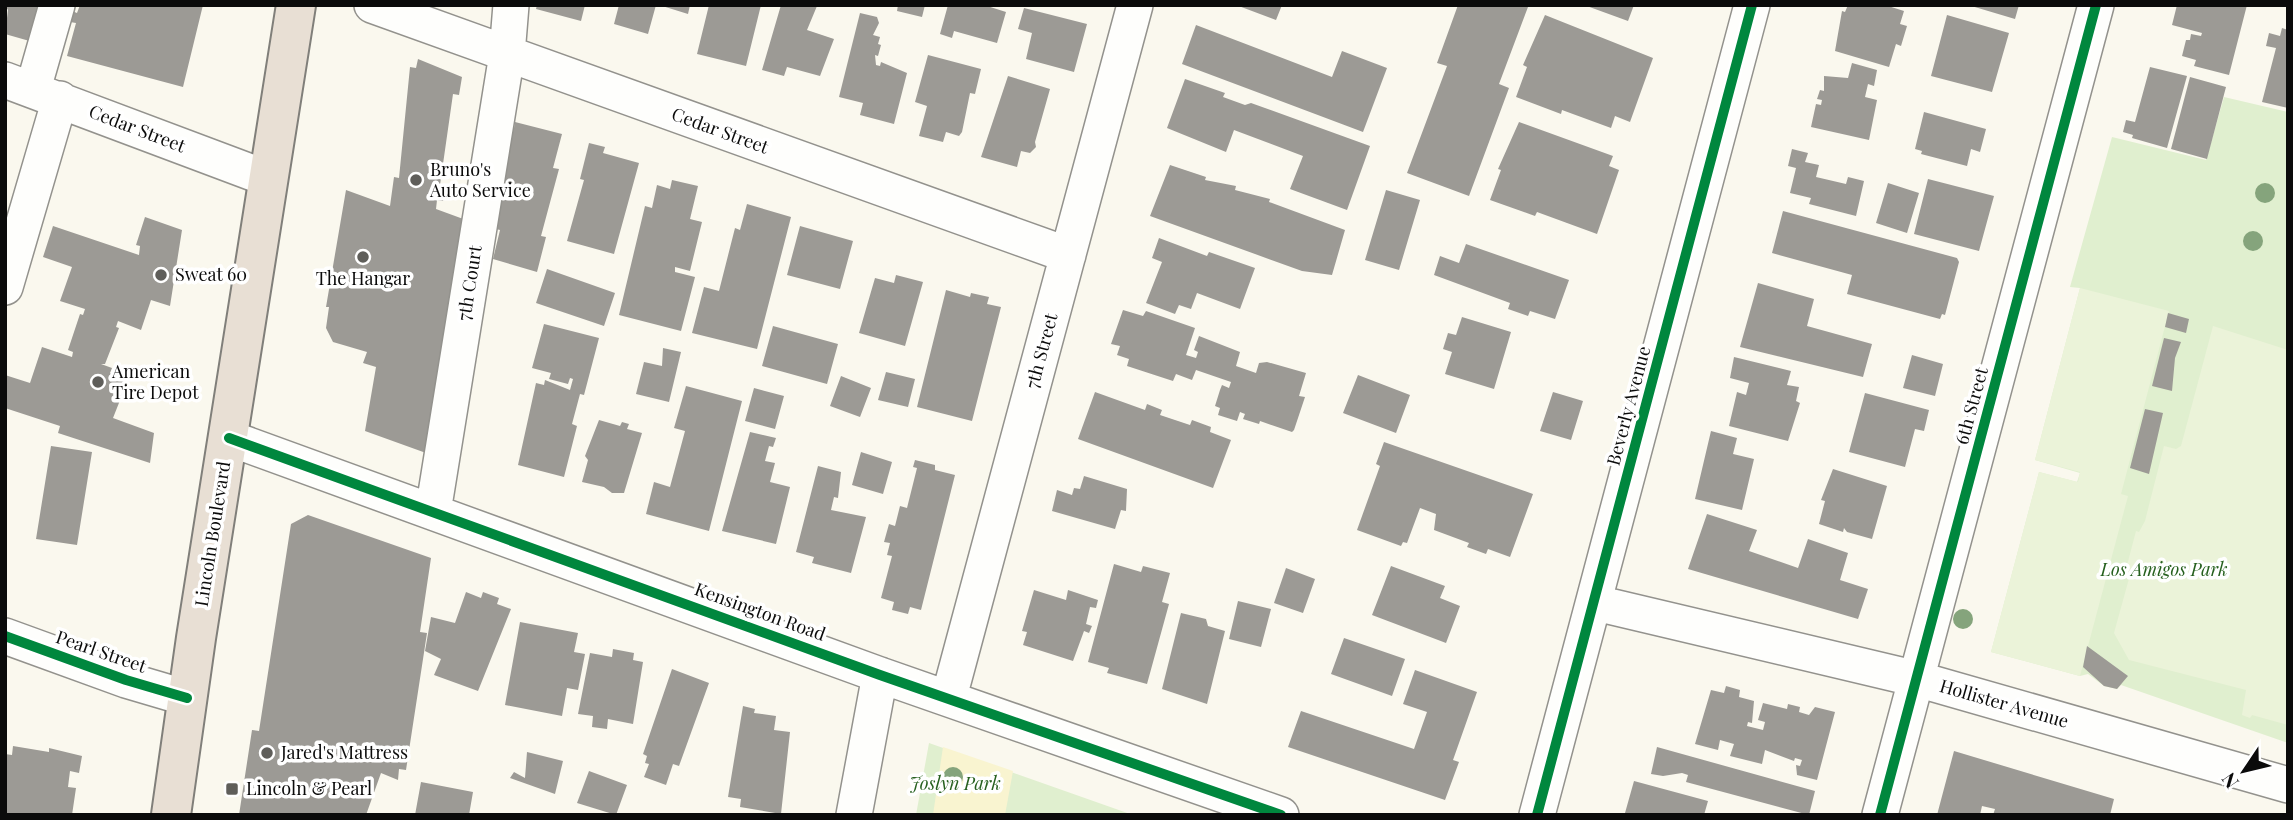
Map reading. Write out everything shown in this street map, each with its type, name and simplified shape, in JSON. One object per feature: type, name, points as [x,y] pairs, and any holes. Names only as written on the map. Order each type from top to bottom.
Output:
[{"type":"highway","name":"Lincoln Boulevard","points":[[172,815],[187,698],[296,5]]},
{"type":"street","points":[[5,287],[33,89],[57,5]]},
{"type":"street","name":"Cedar Street","points":[[372,5],[1068,255]]},
{"type":"street","name":"7th Court","points":[[433,512],[507,54],[511,5]]},
{"type":"street","name":"7th Street","points":[[949,697],[1135,5]]},
{"type":"street","name":"Beverly Avenue","points":[[1537,815],[1596,603],[1752,5]]},
{"type":"street","name":"6th Street","points":[[1880,815],[2096,5]]},
{"type":"street","name":"Cedar Street","points":[[33,89],[268,179]]},
{"type":"street","name":"Kensington Road","points":[[229,438],[880,675],[1281,815]]},
{"type":"street","name":"Hollister Avenue","points":[[1596,603],[1917,679],[2288,785]]},
{"type":"street","name":"Pearl Street","points":[[5,636],[126,680],[187,698]]},
{"type":"street","points":[[854,815],[880,675]]},
{"type":"green space","name":"Los Amigos Park","points":[[2224,97],[2288,112],[2288,743],[2121,685],[2117,689],[2104,686],[2088,674],[2080,676],[1991,652],[2039,472],[2077,482],[2080,473],[2035,460],[2080,288],[2070,287],[2112,137],[2206,160]]},
{"type":"green space","points":[[2080,288],[2169,311],[2121,494],[2128,496],[2080,676],[1991,652],[2039,472],[2078,482],[2080,472],[2035,460]]},
{"type":"green space","points":[[2213,326],[2288,350],[2288,725],[2252,715],[2250,718],[2242,715],[2246,690],[2129,660],[2114,633],[2130,575],[2125,573],[2136,531],[2139,532],[2145,521],[2164,446],[2176,449],[2181,446]]},
{"type":"green space","name":"Joslyn Park","points":[[929,743],[1133,815],[916,815]]},
{"type":"sand","points":[[943,747],[1013,771],[1005,815],[933,815]]},
{"type":"building","points":[[5,5],[41,5],[33,42],[5,34],[8,10]]},
{"type":"building","points":[[80,5],[203,5],[183,87],[67,56],[76,23],[70,22],[72,11],[77,13]]},
{"type":"building","points":[[537,5],[585,5],[581,21],[536,9]]},
{"type":"building","points":[[619,5],[656,5],[648,34],[614,24]]},
{"type":"building","points":[[659,5],[690,5],[688,14]]},
{"type":"building","points":[[709,5],[761,5],[746,66],[697,54]]},
{"type":"building","points":[[781,5],[817,6],[807,30],[834,39],[820,76],[787,67],[784,76],[762,70]]},
{"type":"building","points":[[898,5],[925,5],[922,17],[897,11]]},
{"type":"building","points":[[948,5],[984,5],[1006,12],[997,43],[954,31],[952,38],[940,34]]},
{"type":"building","points":[[1236,5],[1282,5],[1276,20]]},
{"type":"building","points":[[1458,5],[1528,7],[1499,84],[1509,88],[1469,196],[1407,173],[1447,66],[1437,63]]},
{"type":"building","points":[[1584,5],[1634,5],[1628,21]]},
{"type":"building","points":[[1848,5],[1885,5],[1904,11],[1900,24],[1907,26],[1901,46],[1896,44],[1889,67],[1835,51],[1842,11],[1845,12]]},
{"type":"building","points":[[1968,5],[2019,5],[2015,19]]},
{"type":"building","points":[[2177,5],[2247,5],[2229,75],[2194,66],[2196,60],[2182,56],[2186,40],[2190,40],[2191,34],[2201,36],[2202,33],[2172,25]]},
{"type":"building","points":[[1024,8],[1087,24],[1074,72],[1026,59],[1032,33],[1018,29]]},
{"type":"building","points":[[860,13],[877,17],[879,23],[873,35],[880,37],[878,44],[881,45],[878,56],[875,55],[876,65],[880,66],[881,62],[907,73],[894,124],[860,115],[863,103],[839,97]]},
{"type":"building","points":[[1545,15],[1653,58],[1630,122],[1615,116],[1611,128],[1562,110],[1561,114],[1516,97],[1527,67],[1523,65]]},
{"type":"building","points":[[1947,15],[2009,33],[1992,92],[1931,76]]},
{"type":"building","points":[[1196,25],[1332,77],[1342,51],[1387,68],[1363,132],[1182,64]]},
{"type":"building","points":[[2282,28],[2288,30],[2288,108],[2262,102],[2276,48],[2266,46],[2269,33],[2280,36]]},
{"type":"building","points":[[928,55],[981,69],[975,94],[970,93],[962,132],[959,136],[946,132],[943,142],[919,136],[927,106],[915,102]]},
{"type":"building","points":[[418,59],[462,77],[459,95],[453,94],[440,185],[446,186],[443,201],[437,200],[436,209],[466,220],[426,453],[365,431],[376,367],[363,363],[367,352],[333,342],[326,328],[329,307],[326,307],[346,190],[390,206],[394,177],[399,178],[410,67],[416,68]]},
{"type":"building","points":[[1852,63],[1877,70],[1874,86],[1868,84],[1865,97],[1877,100],[1869,140],[1811,127],[1816,104],[1821,105],[1822,100],[1817,99],[1820,90],[1824,91],[1824,76],[1848,78]]},
{"type":"building","points":[[2150,67],[2187,76],[2167,148],[2132,138],[2133,135],[2123,132],[2126,120],[2135,122]]},
{"type":"building","points":[[1008,76],[1050,89],[1035,142],[1036,147],[1030,153],[1021,151],[1017,167],[981,157]]},
{"type":"building","points":[[2190,77],[2226,87],[2207,159],[2171,149]]},
{"type":"building","points":[[1185,79],[1225,93],[1223,97],[1245,105],[1251,103],[1370,146],[1347,210],[1290,189],[1303,156],[1234,130],[1226,152],[1167,128]]},
{"type":"building","points":[[1924,112],[1986,129],[1980,152],[1971,149],[1967,166],[1921,154],[1922,151],[1915,149]]},
{"type":"building","points":[[515,122],[562,134],[553,168],[559,169],[541,236],[546,237],[537,272],[493,259],[500,230],[496,229],[510,127],[514,128]]},
{"type":"building","points":[[1519,122],[1613,156],[1609,166],[1619,170],[1597,234],[1537,212],[1535,216],[1490,200],[1501,170],[1498,169]]},
{"type":"building","points":[[589,143],[605,147],[603,153],[639,163],[614,254],[567,241],[584,180],[580,179]]},
{"type":"building","points":[[1792,149],[1808,153],[1805,162],[1819,165],[1816,177],[1846,184],[1848,177],[1864,181],[1856,216],[1809,204],[1811,198],[1790,193],[1796,168],[1788,166]]},
{"type":"building","points":[[1170,165],[1206,177],[1205,180],[1236,186],[1235,190],[1270,199],[1269,202],[1345,230],[1332,275],[1302,271],[1150,216]]},
{"type":"building","points":[[1928,179],[1994,196],[1979,251],[1914,234]]},
{"type":"building","points":[[672,180],[698,186],[690,219],[702,222],[690,271],[675,267],[675,272],[695,277],[681,331],[619,315],[645,206],[652,208],[657,185],[670,189]]},
{"type":"building","points":[[1888,183],[1919,193],[1907,233],[1876,223]]},
{"type":"building","points":[[1386,190],[1420,200],[1399,270],[1365,260]]},
{"type":"building","points":[[747,204],[791,217],[757,349],[692,333],[704,287],[719,291],[735,228],[740,230]]},
{"type":"building","points":[[1783,211],[1957,258],[1959,262],[1945,315],[1942,314],[1940,319],[1847,294],[1852,275],[1772,253]]},
{"type":"building","points":[[145,217],[182,230],[170,306],[151,300],[141,330],[118,321],[116,327],[119,328],[105,364],[101,364],[112,368],[110,373],[128,380],[113,418],[154,433],[150,463],[58,433],[60,426],[5,408],[5,375],[30,383],[42,347],[72,357],[73,352],[68,350],[80,314],[83,315],[85,309],[60,301],[72,267],[43,257],[53,226],[139,255],[140,246],[136,245]]},
{"type":"building","points":[[800,226],[853,241],[840,289],[787,275]]},
{"type":"building","points":[[1159,238],[1207,256],[1209,252],[1255,268],[1240,309],[1197,293],[1191,309],[1179,305],[1175,314],[1146,303],[1162,262],[1152,258]]},
{"type":"building","points":[[1466,244],[1569,280],[1555,319],[1530,311],[1528,316],[1508,309],[1510,303],[1434,275],[1440,256],[1459,263]]},
{"type":"building","points":[[547,269],[615,293],[604,326],[536,303]]},
{"type":"building","points":[[896,275],[923,282],[905,346],[859,333],[875,278],[894,283]]},
{"type":"building","points":[[1758,283],[1814,299],[1807,326],[1872,344],[1863,377],[1740,347]]},
{"type":"building","points":[[946,290],[970,297],[971,293],[989,297],[987,304],[1001,307],[972,421],[917,407]]},
{"type":"building","points":[[1123,310],[1143,316],[1146,311],[1195,328],[1186,355],[1196,358],[1198,352],[1194,350],[1199,336],[1240,352],[1236,366],[1256,373],[1259,363],[1267,362],[1306,373],[1299,396],[1305,397],[1294,430],[1292,432],[1260,421],[1259,424],[1243,419],[1245,414],[1240,412],[1237,421],[1218,415],[1220,408],[1215,406],[1220,390],[1222,385],[1229,388],[1231,382],[1196,370],[1192,380],[1176,374],[1173,381],[1127,366],[1129,359],[1117,355],[1120,346],[1111,344]]},
{"type":"building","points":[[2168,313],[2189,319],[2186,333],[2165,327]]},
{"type":"building","points":[[1462,317],[1511,332],[1494,389],[1445,374],[1452,352],[1443,349],[1448,333],[1456,335]]},
{"type":"building","points":[[544,324],[599,338],[584,395],[580,394],[572,424],[577,426],[564,477],[518,465],[536,383],[544,385],[545,380],[570,390],[573,379],[570,378],[568,384],[549,379],[551,373],[532,368]]},
{"type":"building","points":[[773,326],[838,344],[827,384],[762,366]]},
{"type":"building","points":[[2164,338],[2181,342],[2175,358],[2172,391],[2152,386]]},
{"type":"building","points":[[663,348],[681,352],[669,402],[636,394],[644,362],[662,366]]},
{"type":"building","points":[[1912,355],[1943,364],[1935,396],[1903,388]]},
{"type":"building","points":[[1734,357],[1791,371],[1787,385],[1799,387],[1796,401],[1800,403],[1788,441],[1729,426],[1737,392],[1746,395],[1749,383],[1730,378]]},
{"type":"building","points":[[886,372],[915,379],[908,407],[878,400]]},
{"type":"building","points":[[1358,375],[1410,395],[1396,433],[1343,413]]},
{"type":"building","points":[[841,376],[871,388],[860,417],[830,406]]},
{"type":"building","points":[[686,386],[742,401],[709,531],[646,514],[654,482],[670,487],[685,431],[674,428]]},
{"type":"building","points":[[754,388],[784,396],[775,429],[745,421]]},
{"type":"building","points":[[1095,392],[1145,410],[1147,404],[1162,410],[1160,415],[1190,425],[1192,420],[1211,427],[1210,432],[1231,440],[1213,488],[1078,439]]},
{"type":"building","points":[[1553,392],[1583,401],[1571,440],[1540,431]]},
{"type":"building","points":[[1865,393],[1929,410],[1924,431],[1915,429],[1905,467],[1849,452]]},
{"type":"building","points":[[2145,409],[2163,413],[2149,474],[2130,468]]},
{"type":"building","points":[[599,420],[620,426],[622,422],[629,424],[627,429],[642,433],[624,493],[612,493],[604,487],[582,482],[588,460],[585,456]]},
{"type":"building","points":[[1711,431],[1737,438],[1733,454],[1754,459],[1742,510],[1695,499]]},
{"type":"building","points":[[750,432],[776,438],[773,447],[769,446],[765,461],[775,463],[770,482],[790,487],[776,544],[722,531]]},
{"type":"building","points":[[1384,442],[1533,494],[1510,557],[1488,549],[1486,554],[1467,547],[1469,543],[1434,530],[1436,514],[1420,508],[1407,543],[1403,542],[1401,546],[1357,530],[1380,466],[1376,464]]},
{"type":"building","points":[[51,446],[92,452],[77,545],[36,539]]},
{"type":"building","points":[[861,452],[892,462],[883,494],[852,485]]},
{"type":"building","points":[[915,460],[935,465],[935,470],[955,475],[921,610],[910,607],[908,614],[892,610],[894,602],[881,598],[892,556],[887,555],[890,543],[884,542],[889,524],[895,526],[900,506],[907,508],[917,468],[913,467]]},
{"type":"building","points":[[818,466],[841,472],[838,498],[834,497],[831,510],[866,517],[851,573],[812,563],[814,557],[796,552]]},
{"type":"building","points":[[1833,469],[1887,486],[1872,539],[1847,532],[1844,528],[1843,532],[1819,524],[1825,501],[1821,500]]},
{"type":"building","points":[[1084,476],[1127,489],[1126,511],[1121,510],[1115,529],[1052,511],[1057,490],[1072,495],[1074,488],[1080,489]]},
{"type":"building","points":[[1707,514],[1757,530],[1749,551],[1798,568],[1808,539],[1848,553],[1840,580],[1868,589],[1858,619],[1688,569]]},
{"type":"building","points":[[308,515],[431,558],[420,632],[427,633],[406,770],[399,769],[398,780],[381,773],[366,815],[239,815],[252,730],[259,731],[291,524]]},
{"type":"building","points":[[1114,564],[1141,572],[1143,566],[1170,573],[1162,602],[1169,604],[1147,684],[1107,673],[1109,668],[1088,662]]},
{"type":"building","points":[[1391,566],[1445,586],[1440,598],[1460,606],[1446,643],[1372,615]]},
{"type":"building","points":[[1286,568],[1315,579],[1303,613],[1274,603]]},
{"type":"building","points":[[1034,590],[1066,600],[1068,590],[1098,600],[1096,608],[1090,607],[1086,624],[1092,626],[1089,633],[1084,631],[1073,661],[1023,645],[1027,632],[1022,631]]},
{"type":"building","points":[[466,592],[481,598],[483,592],[499,598],[497,604],[511,609],[478,691],[434,675],[441,659],[425,651],[431,617],[455,623]]},
{"type":"building","points":[[1238,601],[1271,609],[1261,647],[1229,639]]},
{"type":"building","points":[[1181,613],[1206,619],[1208,626],[1225,631],[1207,704],[1162,689]]},
{"type":"building","points":[[520,622],[578,633],[574,652],[585,654],[578,690],[567,688],[562,716],[505,705]]},
{"type":"building","points":[[1344,638],[1405,659],[1392,696],[1331,674]]},
{"type":"building","points":[[2087,646],[2128,676],[2117,689],[2104,686],[2083,667]]},
{"type":"building","points":[[613,649],[634,653],[633,660],[643,662],[633,724],[608,719],[607,729],[592,727],[593,716],[578,714],[590,653],[612,657]]},
{"type":"building","points":[[672,669],[709,683],[679,766],[673,764],[666,785],[644,777],[649,764],[645,763],[647,756],[643,754]]},
{"type":"building","points":[[1415,670],[1477,692],[1453,760],[1459,762],[1445,800],[1288,747],[1301,711],[1414,749],[1427,712],[1403,704]]},
{"type":"building","points":[[1726,686],[1740,690],[1739,697],[1754,701],[1752,723],[1748,722],[1747,726],[1763,730],[1765,722],[1758,720],[1763,703],[1787,709],[1788,704],[1800,707],[1799,712],[1809,715],[1815,707],[1835,712],[1817,780],[1797,775],[1796,765],[1800,766],[1802,760],[1795,758],[1794,761],[1765,750],[1762,764],[1730,756],[1734,744],[1720,740],[1718,750],[1695,744],[1711,690],[1724,693]]},
{"type":"building","points":[[743,706],[755,709],[754,713],[776,716],[774,730],[790,732],[781,814],[740,807],[741,799],[728,797]]},
{"type":"building","points":[[13,746],[49,752],[49,748],[82,756],[79,773],[70,771],[68,787],[76,788],[72,815],[5,815],[5,754],[12,755]]},
{"type":"building","points":[[1657,747],[1815,791],[1809,815],[1686,782],[1688,775],[1682,773],[1663,776],[1651,774]]},
{"type":"building","points":[[1954,751],[2114,799],[2110,815],[1993,815],[1995,809],[1982,806],[1980,815],[1937,815]]},
{"type":"building","points":[[527,752],[563,761],[555,794],[510,778],[514,772],[525,778]]},
{"type":"building","points":[[589,771],[627,785],[616,815],[577,803]]},
{"type":"building","points":[[1634,781],[1708,801],[1704,815],[1625,813]]},
{"type":"building","points":[[421,782],[473,792],[469,815],[415,815]]},
{"type":"cycle path","points":[[1537,815],[1752,5]]},
{"type":"cycle path","points":[[1880,815],[2096,5]]},
{"type":"cycle path","points":[[229,438],[880,675],[1281,815]]},
{"type":"cycle path","points":[[5,636],[126,680],[187,698]]},
{"type":"place","name":"Bruno's Auto Service","points":[[416,180]]},
{"type":"place","name":"The Hangar","points":[[363,257]]},
{"type":"place","name":"Sweat 60","points":[[161,275]]},
{"type":"place","name":"American Tire Depot","points":[[98,382]]},
{"type":"place","name":"Jared's Mattress","points":[[267,753]]},
{"type":"place","name":"Lincoln & Pearl","points":[[232,789]]}]
